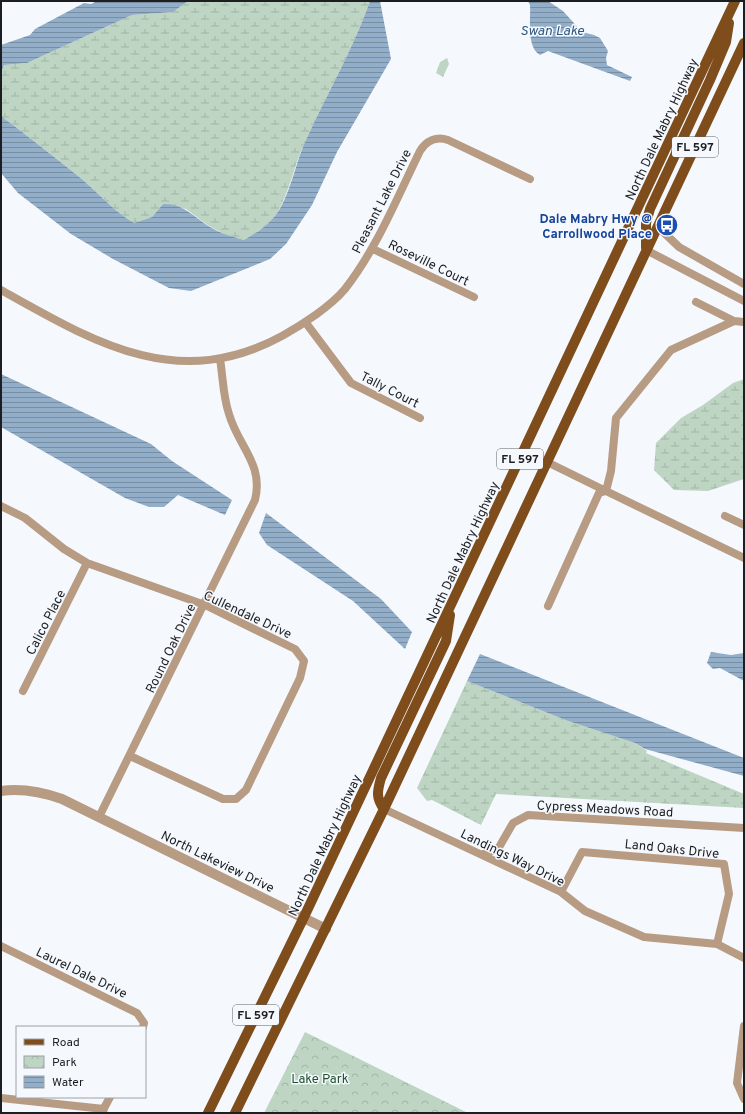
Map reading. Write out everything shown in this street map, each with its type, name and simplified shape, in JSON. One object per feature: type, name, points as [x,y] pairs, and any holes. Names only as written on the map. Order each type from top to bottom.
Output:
[{"type":"main road","name":"North Dale Mabry Highway","points":[[208,1113],[304,917],[735,1]]},
{"type":"main road","points":[[646,250],[646,223],[650,209],[726,42],[730,11]]},
{"type":"main road","name":"FL 597","points":[[235,1113],[384,809],[744,43]]},
{"type":"main road","points":[[384,809],[378,800],[377,792],[381,778],[446,641],[452,603]]},
{"type":"street","name":"Pleasant Lake Drive","points":[[1,290],[68,328],[106,345],[146,357],[171,361],[220,359],[264,346],[306,323],[344,290],[373,249],[420,152],[430,140],[440,138],[448,140],[530,179]]},
{"type":"street","points":[[657,226],[678,247],[744,284]]},
{"type":"street","name":"Roseville Court","points":[[373,249],[474,297]]},
{"type":"street","points":[[646,250],[744,301]]},
{"type":"street","points":[[722,290],[729,276]]},
{"type":"street","points":[[696,302],[734,321],[744,322]]},
{"type":"street","points":[[606,491],[611,471],[616,418],[671,350],[734,321]]},
{"type":"street","name":"Tally Court","points":[[306,323],[351,384],[420,418]]},
{"type":"street","name":"Round Oak Drive","points":[[99,817],[205,605],[255,500],[258,487],[255,468],[229,414],[220,359]]},
{"type":"street","points":[[547,462],[744,558]]},
{"type":"street","points":[[548,606],[599,493],[606,491]]},
{"type":"street","name":"Cullendale Drive","points":[[1,506],[25,518],[64,549],[87,563],[205,605],[295,649],[304,662],[300,678],[246,790],[236,799],[223,800],[130,756]]},
{"type":"street","points":[[725,516],[744,525]]},
{"type":"street","name":"Calico Place","points":[[23,691],[87,563]]},
{"type":"street","name":"North Lakeview Drive","points":[[1,791],[15,789],[41,792],[62,799],[326,929]]},
{"type":"street","name":"Landings Way Drive","points":[[384,809],[483,854],[561,892],[585,911],[644,937],[717,944],[744,958]]},
{"type":"street","name":"Cypress Meadows Road","points":[[483,854],[498,849],[513,823],[528,815],[744,828]]},
{"type":"street","name":"Land Oaks Drive","points":[[561,892],[582,852],[724,864],[729,894],[717,944]]},
{"type":"street","name":"Laurel Dale Drive","points":[[1,946],[137,1013],[144,1023],[144,1026]]},
{"type":"street","points":[[744,1026],[737,1083],[744,1100]]},
{"type":"street","points":[[1,1098],[102,1111],[109,1098]]},
{"type":"green space","points":[[188,1],[370,1],[356,37],[301,151],[289,187],[277,213],[262,228],[244,240],[228,236],[209,226],[186,209],[163,204],[152,217],[134,223],[114,209],[83,180],[1,116],[1,73],[4,65],[27,63],[132,15],[173,12]]},
{"type":"green space","points":[[447,58],[449,64],[443,77],[436,73],[440,62]]},
{"type":"green space","points":[[744,379],[744,479],[708,491],[674,490],[654,470],[656,443],[681,418],[703,405],[733,383]]},
{"type":"green space","points":[[467,681],[568,721],[635,743],[647,751],[646,753],[744,794],[744,808],[496,794],[481,825],[432,800],[427,801],[417,788]]},
{"type":"green space","name":"Lake Park","points":[[305,1032],[468,1113],[264,1113]]},
{"type":"water","points":[[97,1],[188,1],[173,12],[132,15],[27,63],[4,65],[1,73],[1,45],[30,35],[35,29],[84,3],[91,4]]},
{"type":"water","points":[[370,1],[380,1],[391,59],[337,152],[312,205],[286,244],[270,259],[191,291],[169,288],[113,259],[71,234],[18,193],[1,173],[1,116],[83,180],[114,209],[134,223],[152,217],[163,204],[170,204],[188,211],[218,231],[244,240],[272,220],[280,209],[305,142],[348,55]]},
{"type":"water","name":"Swan Lake","points":[[528,1],[548,1],[563,11],[582,32],[600,38],[608,51],[606,58],[607,65],[632,77],[630,81],[548,51],[540,55],[533,46],[531,39],[530,5]]},
{"type":"water","points":[[1,374],[151,444],[172,461],[232,500],[225,515],[178,495],[164,507],[149,507],[125,498],[1,427]]},
{"type":"water","points":[[266,513],[381,599],[412,632],[405,649],[353,601],[267,545],[259,533]]},
{"type":"water","points":[[711,652],[731,655],[744,653],[744,681],[720,668],[713,669],[707,663]]},
{"type":"water","points":[[480,654],[744,758],[744,776],[645,749],[635,743],[568,721],[467,681]]},
{"type":"place","name":"Dale Mabry Hwy @ Carrollwood Place","points":[[667,225]]}]
